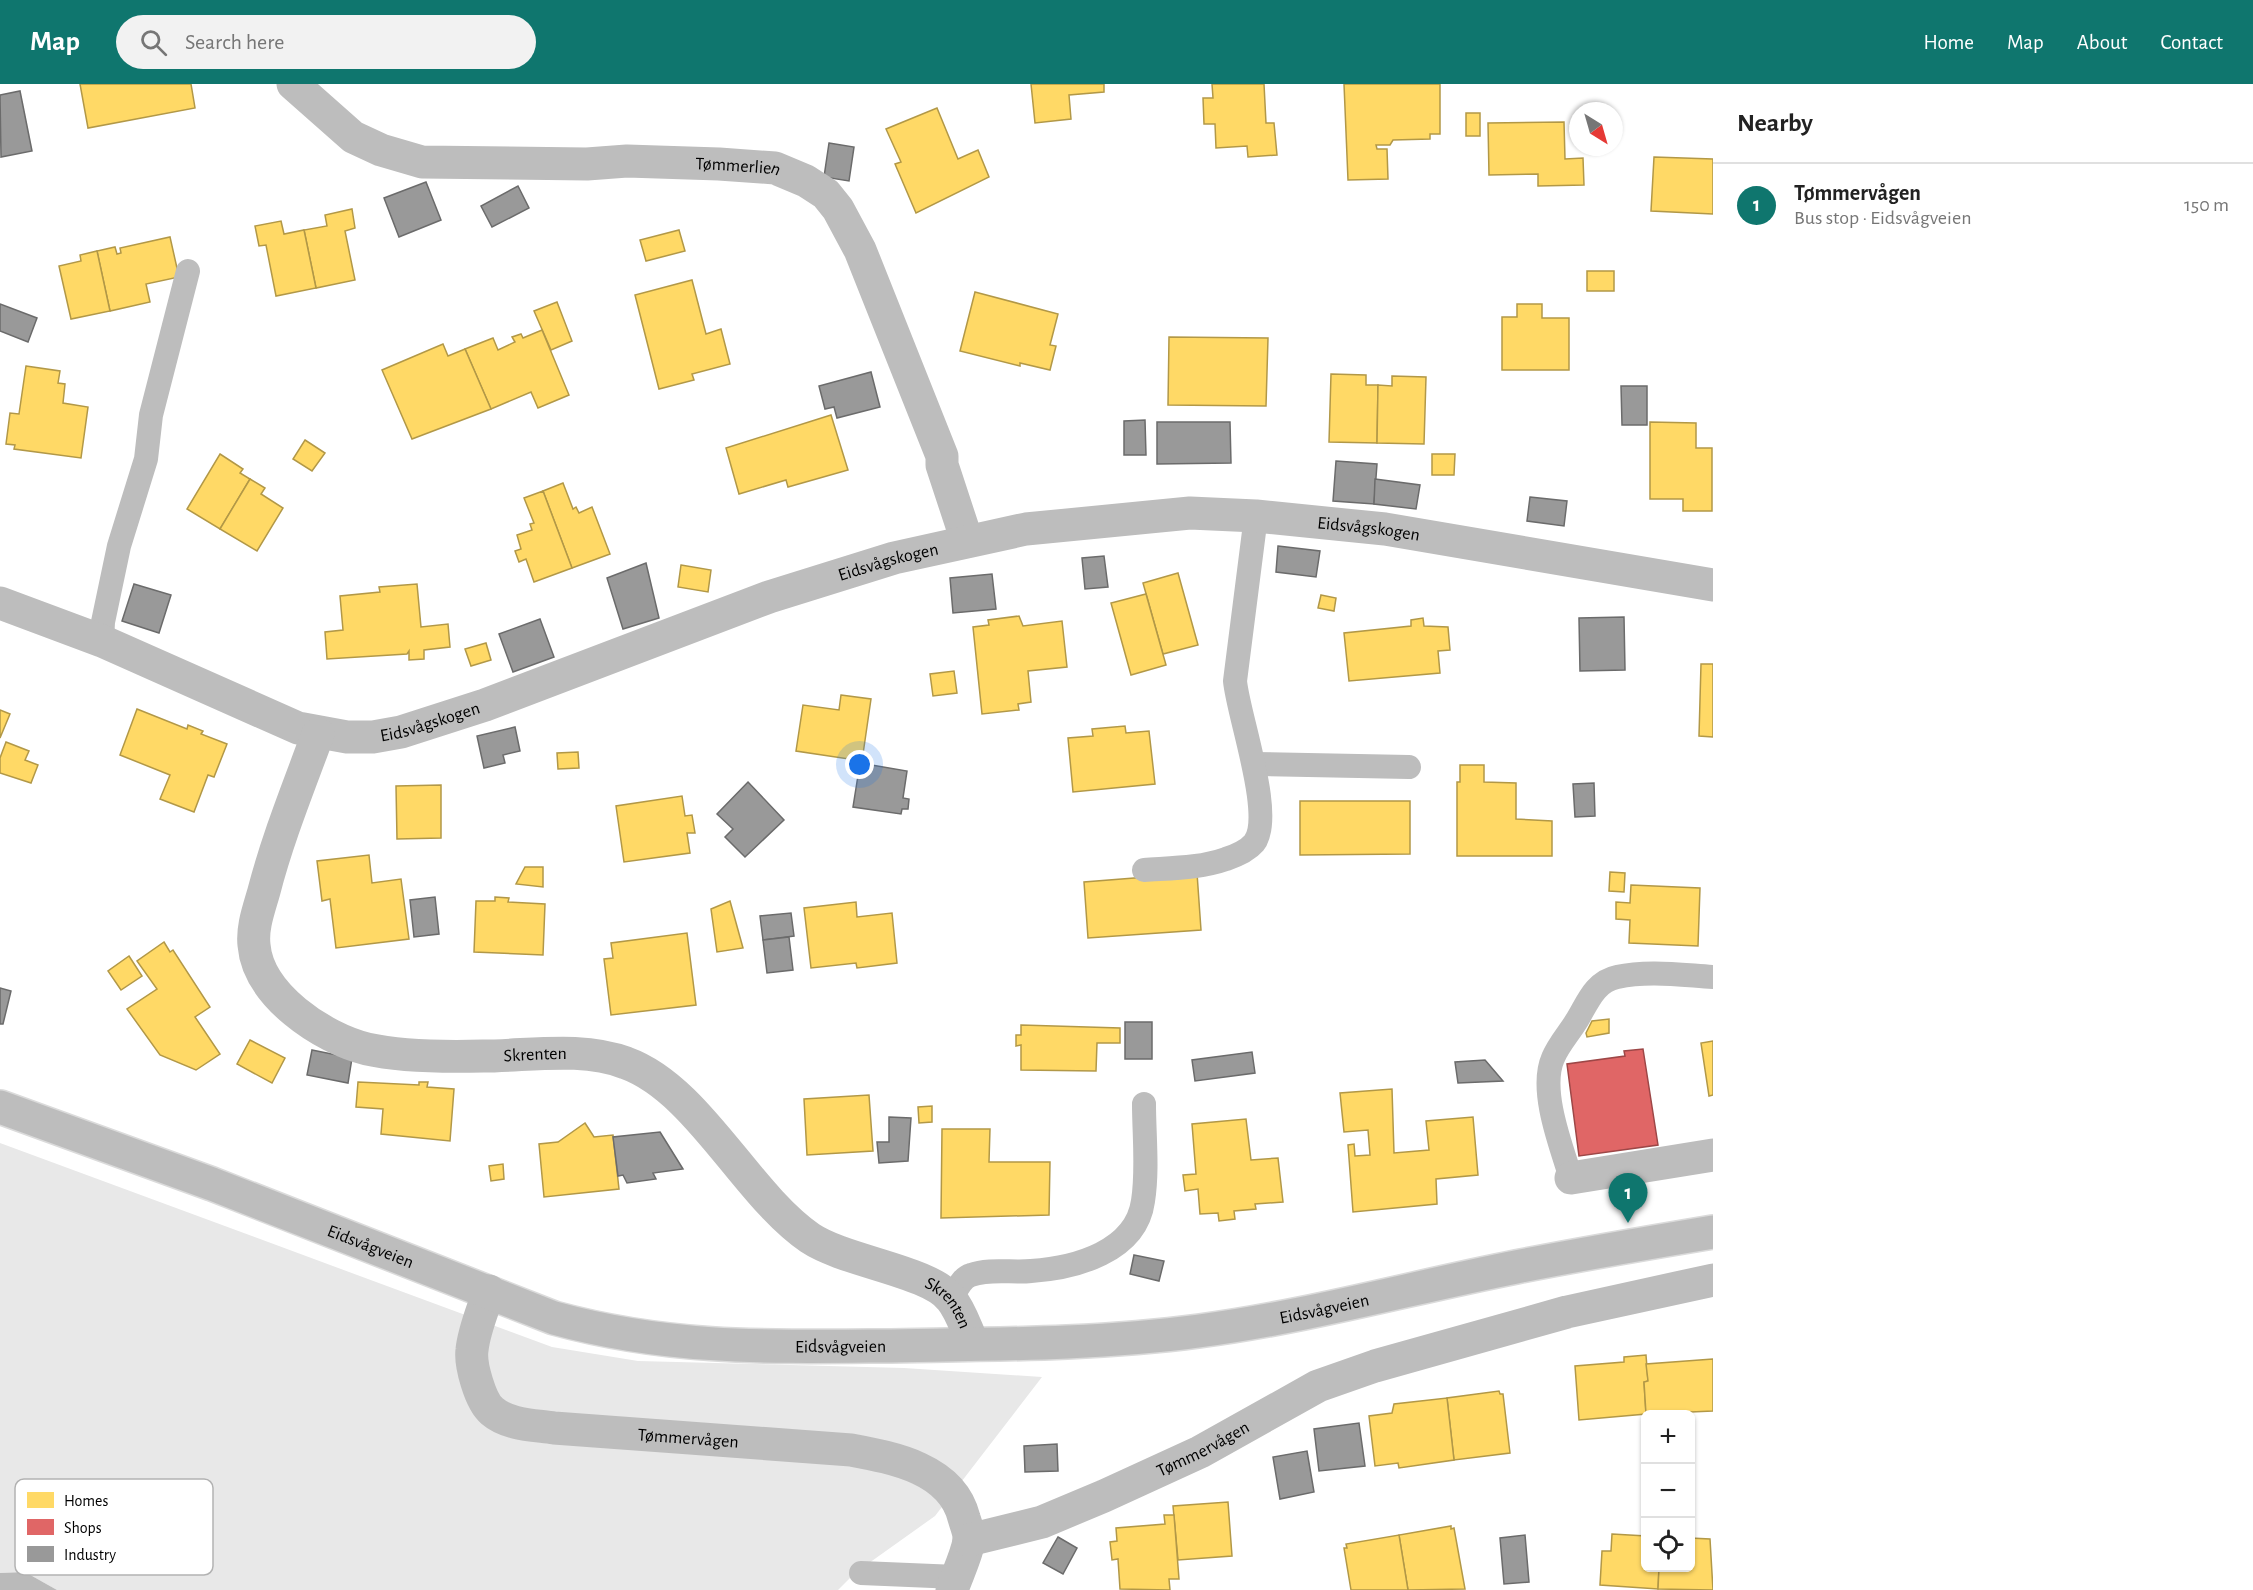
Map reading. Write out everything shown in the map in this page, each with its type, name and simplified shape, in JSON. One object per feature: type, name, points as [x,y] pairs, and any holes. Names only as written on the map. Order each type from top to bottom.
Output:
[{"type":"street","name":"Tømmerlien","points":[[293,84],[353,137],[381,150],[422,162],[587,164],[627,161],[764,167],[775,168],[806,181],[826,194],[838,209],[860,250],[918,392],[942,456],[942,465],[967,541]]},
{"type":"street","name":"Eidsvågskogen","points":[[0,603],[102,642],[298,728],[318,734],[372,737],[430,723],[770,597],[894,558],[1026,529],[1190,513],[1256,516],[1385,529],[1713,585]]},
{"type":"street","name":"Skrenten","points":[[318,734],[273,859],[255,922],[254,945],[258,964],[278,996],[296,1012],[324,1030],[367,1048],[480,1056],[579,1054],[607,1057],[628,1063],[645,1072],[666,1088],[698,1119],[783,1215],[810,1237],[846,1256],[926,1280],[951,1299],[973,1343]]},
{"type":"street","name":"Eidsvågveien","points":[[0,1107],[115,1148],[554,1318],[602,1331],[650,1339],[732,1346],[1086,1340],[1198,1331],[1313,1313],[1515,1267],[1713,1232]]},
{"type":"street","points":[[1571,1178],[1713,1155]]},
{"type":"street","name":"Tømmervågen","points":[[489,1291],[472,1351],[483,1400],[491,1411],[510,1420],[554,1428],[851,1450],[900,1460],[932,1475],[952,1493],[961,1508],[969,1540],[1042,1522],[1104,1496],[1200,1452],[1318,1386],[1470,1338],[1567,1312],[1713,1280]]},
{"type":"street","points":[[954,1584],[969,1540]]},
{"type":"lane","points":[[102,642],[103,622],[118,554],[146,459],[151,415],[188,271]]},
{"type":"lane","points":[[1144,870],[1208,864],[1228,859],[1254,843],[1259,832],[1261,818],[1254,764],[1237,706],[1235,681],[1256,516]]},
{"type":"lane","points":[[1254,764],[1409,767]]},
{"type":"lane","points":[[1571,1178],[1556,1128],[1548,1085],[1549,1068],[1592,994],[1604,982],[1616,977],[1654,974],[1713,977]]},
{"type":"lane","points":[[951,1299],[962,1281],[971,1275],[1032,1271],[1084,1261],[1113,1247],[1128,1234],[1143,1201],[1144,1104]]},
{"type":"lane","points":[[861,1573],[954,1584]]},
{"type":"shaded area","points":[[0,1143],[552,1347],[638,1361],[904,1368],[1042,1377],[935,1516],[855,1573],[838,1590],[57,1590],[30,1575],[213,1575],[213,1479],[15,1479],[15,1572],[0,1573]]},
{"type":"shaded area","points":[[0,1573],[30,1575],[57,1590],[0,1590]]},
{"type":"building: Homes","points":[[80,84],[191,84],[195,108],[88,128]]},
{"type":"building: Homes","points":[[1031,84],[1104,84],[1104,92],[1069,95],[1071,119],[1035,123]]},
{"type":"building: Homes","points":[[1212,84],[1264,84],[1266,123],[1274,123],[1277,155],[1248,157],[1247,146],[1216,148],[1215,124],[1204,124],[1203,98],[1213,98]]},
{"type":"building: Homes","points":[[1344,84],[1440,84],[1440,134],[1430,134],[1430,139],[1393,140],[1390,145],[1376,145],[1377,149],[1387,149],[1388,179],[1348,180]]},
{"type":"building: Homes","points":[[937,108],[958,159],[978,150],[989,177],[916,213],[895,164],[901,162],[886,129]]},
{"type":"building: Homes","points":[[1466,113],[1480,113],[1480,136],[1466,136]]},
{"type":"building: Homes","points":[[1564,122],[1565,159],[1583,158],[1584,185],[1538,186],[1538,174],[1489,175],[1488,123]]},
{"type":"building: Homes","points":[[1654,157],[1713,159],[1713,214],[1651,211]]},
{"type":"building: Homes","points":[[352,209],[355,228],[345,231],[355,280],[316,288],[304,230],[327,226],[325,215]]},
{"type":"building: Homes","points":[[281,221],[284,234],[304,230],[316,288],[276,296],[266,245],[259,246],[255,226]]},
{"type":"building: Homes","points":[[679,230],[685,251],[646,261],[640,240]]},
{"type":"building: Homes","points":[[170,237],[179,277],[146,284],[150,302],[110,311],[97,251],[115,247],[117,254],[121,253],[120,248]]},
{"type":"building: Homes","points":[[97,251],[110,311],[71,319],[59,266],[81,261],[80,255]]},
{"type":"building: Homes","points":[[1587,271],[1614,271],[1614,291],[1587,291]]},
{"type":"building: Homes","points":[[692,280],[706,334],[721,329],[730,364],[692,374],[694,380],[659,389],[635,295]]},
{"type":"building: Homes","points":[[975,292],[1058,314],[1050,345],[1056,346],[1050,370],[1020,363],[1020,366],[960,351]]},
{"type":"building: Homes","points":[[557,302],[572,341],[551,350],[534,311]]},
{"type":"building: Homes","points":[[1517,304],[1542,304],[1542,318],[1569,318],[1569,370],[1502,370],[1502,317],[1517,317]]},
{"type":"building: Homes","points":[[542,330],[569,395],[538,408],[531,392],[491,409],[465,349],[493,338],[498,350],[515,342],[512,337],[521,334],[523,338]]},
{"type":"building: Homes","points":[[1169,337],[1268,338],[1266,406],[1168,405]]},
{"type":"building: Homes","points":[[443,344],[448,356],[465,349],[491,409],[412,439],[382,370]]},
{"type":"building: Homes","points":[[26,366],[60,371],[58,383],[65,384],[63,403],[88,407],[81,458],[14,449],[15,445],[6,444],[10,413],[19,414]]},
{"type":"building: Homes","points":[[1331,374],[1366,375],[1366,385],[1378,385],[1377,443],[1329,442]]},
{"type":"building: Homes","points":[[1392,376],[1426,377],[1424,444],[1377,443],[1378,385],[1392,386]]},
{"type":"building: Homes","points":[[831,415],[848,470],[788,487],[786,480],[739,494],[726,448]]},
{"type":"building: Homes","points":[[1650,422],[1696,423],[1696,448],[1712,448],[1712,511],[1683,511],[1683,499],[1650,499]]},
{"type":"building: Homes","points":[[305,440],[325,453],[312,471],[293,459]]},
{"type":"building: Homes","points":[[220,454],[243,469],[240,473],[250,479],[220,529],[187,509]]},
{"type":"building: Homes","points":[[1432,454],[1455,454],[1454,475],[1432,475]]},
{"type":"building: Homes","points":[[250,479],[265,488],[261,494],[283,508],[257,551],[220,529]]},
{"type":"building: Homes","points":[[563,483],[573,509],[576,507],[579,513],[592,507],[610,554],[572,568],[543,491]]},
{"type":"building: Homes","points":[[543,491],[572,568],[534,582],[526,559],[519,562],[515,551],[521,549],[517,535],[532,530],[530,524],[534,523],[524,498]]},
{"type":"building: Homes","points":[[681,565],[711,570],[708,592],[678,587]]},
{"type":"building: Homes","points":[[1178,573],[1198,645],[1163,654],[1143,583]]},
{"type":"building: Homes","points":[[417,584],[421,627],[448,624],[450,647],[424,650],[424,659],[409,660],[409,651],[407,654],[327,659],[325,632],[343,630],[340,596],[380,592],[379,587]]},
{"type":"building: Homes","points":[[1146,594],[1166,665],[1131,675],[1111,603]]},
{"type":"building: Homes","points":[[1321,595],[1336,598],[1334,611],[1318,608]]},
{"type":"building: Homes","points":[[1019,616],[1023,626],[1062,621],[1067,667],[1028,671],[1031,702],[1018,704],[1019,710],[982,714],[973,627],[989,625],[988,620]]},
{"type":"building: Homes","points":[[1423,618],[1424,626],[1448,627],[1450,650],[1438,651],[1440,673],[1349,681],[1344,633],[1411,626],[1411,620]]},
{"type":"building: Homes","points":[[486,643],[491,660],[471,666],[465,649]]},
{"type":"building: Homes","points":[[1701,664],[1713,664],[1713,737],[1699,736]]},
{"type":"building: Homes","points":[[954,671],[957,693],[933,696],[930,674]]},
{"type":"building: Homes","points":[[841,695],[871,699],[862,761],[796,751],[803,705],[839,710]]},
{"type":"building: Homes","points":[[137,709],[187,729],[188,725],[203,731],[201,734],[227,744],[214,777],[208,775],[194,812],[160,799],[170,775],[120,755]]},
{"type":"building: Homes","points":[[0,710],[10,714],[0,738]]},
{"type":"building: Homes","points":[[1125,726],[1126,733],[1149,731],[1155,784],[1073,792],[1068,738],[1093,736],[1092,729]]},
{"type":"building: Homes","points":[[6,742],[29,751],[25,760],[38,765],[31,783],[0,773],[0,758]]},
{"type":"building: Homes","points":[[578,752],[579,768],[558,769],[557,753]]},
{"type":"building: Homes","points":[[1460,765],[1484,765],[1484,782],[1516,783],[1516,819],[1552,821],[1552,856],[1457,856],[1457,782],[1460,782]]},
{"type":"building: Homes","points":[[441,785],[441,838],[397,839],[396,786]]},
{"type":"building: Homes","points":[[682,796],[685,816],[692,815],[695,833],[687,833],[690,853],[624,862],[616,806]]},
{"type":"building: Homes","points":[[1300,801],[1410,801],[1410,854],[1300,855]]},
{"type":"building: Homes","points":[[369,855],[372,883],[401,879],[409,939],[336,948],[330,899],[322,901],[317,861]]},
{"type":"building: Homes","points":[[525,867],[543,867],[543,887],[516,884]]},
{"type":"building: Homes","points":[[1610,872],[1625,873],[1624,892],[1609,891]]},
{"type":"building: Homes","points":[[1197,873],[1201,930],[1088,938],[1084,882]]},
{"type":"building: Homes","points":[[1631,885],[1700,888],[1698,946],[1629,943],[1630,920],[1616,919],[1616,902],[1630,903]]},
{"type":"building: Homes","points":[[495,897],[509,898],[508,902],[545,904],[543,955],[474,952],[476,901],[495,901]]},
{"type":"building: Homes","points":[[730,901],[743,948],[717,952],[711,909]]},
{"type":"building: Homes","points":[[856,902],[857,917],[892,913],[897,963],[857,968],[856,963],[811,968],[804,908]]},
{"type":"building: Homes","points":[[687,933],[696,1005],[611,1015],[604,959],[613,958],[611,943]]},
{"type":"building: Homes","points":[[164,942],[170,952],[173,950],[210,1007],[195,1017],[220,1054],[196,1070],[160,1055],[127,1009],[157,989],[137,961]]},
{"type":"building: Homes","points":[[129,956],[142,976],[121,990],[108,971]]},
{"type":"building: Homes","points":[[1609,1019],[1609,1033],[1587,1037],[1586,1033],[1592,1021]]},
{"type":"building: Homes","points":[[1021,1025],[1120,1028],[1120,1043],[1097,1043],[1096,1071],[1021,1070],[1021,1045],[1016,1046],[1016,1035],[1021,1035]]},
{"type":"building: Homes","points":[[250,1040],[285,1058],[272,1083],[237,1064]]},
{"type":"building: Homes","points":[[1713,1041],[1713,1095],[1709,1096],[1701,1043]]},
{"type":"building: Homes","points":[[358,1082],[419,1085],[419,1082],[428,1082],[427,1087],[454,1089],[450,1141],[381,1134],[383,1109],[356,1107]]},
{"type":"building: Homes","points":[[1392,1089],[1394,1153],[1429,1150],[1426,1121],[1473,1117],[1478,1175],[1436,1179],[1437,1204],[1353,1212],[1348,1145],[1354,1144],[1355,1156],[1370,1155],[1368,1130],[1344,1132],[1340,1093]]},
{"type":"building: Homes","points":[[869,1095],[873,1151],[807,1155],[804,1099]]},
{"type":"building: Homes","points":[[932,1106],[932,1122],[919,1123],[918,1107]]},
{"type":"building: Homes","points":[[1246,1119],[1251,1160],[1278,1158],[1283,1202],[1255,1204],[1256,1209],[1234,1211],[1235,1219],[1219,1221],[1218,1213],[1200,1214],[1198,1189],[1185,1191],[1183,1175],[1196,1174],[1192,1124]]},
{"type":"building: Homes","points":[[585,1123],[594,1137],[613,1135],[619,1189],[544,1197],[539,1144],[558,1142]]},
{"type":"building: Homes","points":[[942,1129],[990,1129],[989,1162],[1050,1162],[1049,1215],[941,1218]]},
{"type":"building: Homes","points":[[503,1164],[504,1179],[491,1181],[489,1166]]},
{"type":"building: Homes","points":[[1646,1355],[1648,1381],[1644,1382],[1646,1410],[1641,1410],[1641,1414],[1579,1420],[1575,1366],[1624,1362],[1624,1357]]},
{"type":"building: Homes","points":[[1713,1359],[1713,1411],[1646,1410],[1644,1382],[1648,1381],[1646,1364]]},
{"type":"building: Homes","points":[[1499,1391],[1503,1394],[1510,1453],[1454,1460],[1447,1398]]},
{"type":"building: Homes","points":[[1447,1398],[1454,1460],[1399,1468],[1398,1463],[1375,1466],[1369,1416],[1392,1413],[1394,1404]]},
{"type":"building: Homes","points":[[1228,1502],[1232,1556],[1178,1560],[1173,1506]]},
{"type":"building: Homes","points":[[1164,1515],[1174,1515],[1179,1579],[1169,1579],[1170,1590],[1120,1589],[1118,1559],[1112,1560],[1110,1542],[1117,1541],[1116,1528],[1165,1524]]},
{"type":"building: Homes","points":[[1451,1526],[1451,1529],[1454,1528],[1465,1589],[1408,1590],[1399,1535]]},
{"type":"building: Homes","points":[[1612,1534],[1641,1536],[1641,1572],[1659,1572],[1658,1589],[1600,1585],[1602,1551],[1611,1551]]},
{"type":"building: Homes","points":[[1399,1535],[1408,1590],[1351,1590],[1344,1548],[1347,1548],[1346,1544]]},
{"type":"building: Homes","points":[[1695,1538],[1710,1539],[1713,1590],[1658,1589],[1659,1572],[1695,1572]]},
{"type":"building: Shops","points":[[1643,1049],[1658,1145],[1579,1156],[1567,1064],[1625,1056],[1624,1051]]},
{"type":"building: Industry","points":[[20,91],[32,151],[1,157],[0,95]]},
{"type":"building: Industry","points":[[829,143],[854,147],[849,181],[824,177]]},
{"type":"building: Industry","points":[[426,182],[441,220],[399,237],[384,198]]},
{"type":"building: Industry","points":[[518,186],[529,208],[492,227],[481,206]]},
{"type":"building: Industry","points":[[0,304],[37,318],[28,342],[0,331]]},
{"type":"building: Industry","points":[[871,372],[880,407],[837,418],[834,407],[825,409],[819,386]]},
{"type":"building: Industry","points":[[1621,386],[1647,386],[1647,425],[1622,425]]},
{"type":"building: Industry","points":[[1145,420],[1146,455],[1124,455],[1124,421]]},
{"type":"building: Industry","points":[[1157,422],[1230,422],[1231,463],[1157,464]]},
{"type":"building: Industry","points":[[1336,461],[1377,464],[1374,504],[1333,501]]},
{"type":"building: Industry","points":[[1375,479],[1420,485],[1416,509],[1374,504]]},
{"type":"building: Industry","points":[[1530,497],[1567,501],[1564,526],[1527,521]]},
{"type":"building: Industry","points":[[1278,546],[1320,551],[1316,577],[1276,572]]},
{"type":"building: Industry","points":[[1104,556],[1108,587],[1085,589],[1082,558]]},
{"type":"building: Industry","points":[[646,563],[659,618],[623,629],[607,578]]},
{"type":"building: Industry","points":[[992,574],[996,609],[953,613],[950,578]]},
{"type":"building: Industry","points":[[134,584],[171,595],[159,633],[122,621]]},
{"type":"building: Industry","points":[[1624,617],[1625,670],[1580,671],[1579,618]]},
{"type":"building: Industry","points":[[540,619],[554,657],[513,672],[499,634]]},
{"type":"building: Industry","points":[[515,727],[520,751],[503,755],[505,763],[484,768],[477,736]]},
{"type":"building: Industry","points":[[860,763],[907,771],[903,798],[909,799],[908,809],[902,809],[901,814],[853,807]]},
{"type":"building: Industry","points":[[748,782],[784,820],[745,857],[725,837],[733,829],[717,814]]},
{"type":"building: Industry","points":[[1594,783],[1595,816],[1575,817],[1573,784]]},
{"type":"building: Industry","points":[[435,897],[439,934],[414,937],[410,900]]},
{"type":"building: Industry","points":[[791,913],[794,936],[763,940],[760,916]]},
{"type":"building: Industry","points":[[789,937],[793,970],[767,973],[763,940]]},
{"type":"building: Industry","points":[[0,988],[11,991],[3,1024],[0,1024]]},
{"type":"building: Industry","points":[[1125,1022],[1152,1022],[1152,1059],[1125,1059]]},
{"type":"building: Industry","points":[[312,1050],[352,1058],[348,1083],[307,1075]]},
{"type":"building: Industry","points":[[1252,1052],[1255,1073],[1195,1081],[1192,1060]]},
{"type":"building: Industry","points":[[1485,1060],[1503,1081],[1458,1083],[1455,1062]]},
{"type":"building: Industry","points":[[889,1117],[911,1118],[908,1161],[879,1163],[877,1142],[889,1142]]},
{"type":"building: Industry","points":[[660,1132],[683,1169],[653,1173],[656,1179],[627,1183],[623,1175],[618,1176],[613,1137]]},
{"type":"building: Industry","points":[[1134,1255],[1164,1261],[1159,1281],[1130,1274]]},
{"type":"building: Industry","points":[[1359,1423],[1365,1466],[1319,1471],[1314,1429]]},
{"type":"building: Industry","points":[[1057,1444],[1058,1471],[1025,1472],[1024,1446]]},
{"type":"building: Industry","points":[[1307,1451],[1314,1492],[1280,1499],[1273,1457]]},
{"type":"building: Industry","points":[[1525,1535],[1529,1582],[1504,1584],[1500,1538]]},
{"type":"building: Industry","points":[[1058,1537],[1077,1548],[1063,1574],[1043,1563]]},
{"type":"place","name":"Tømmervågen","points":[[1628,1223]]}]
